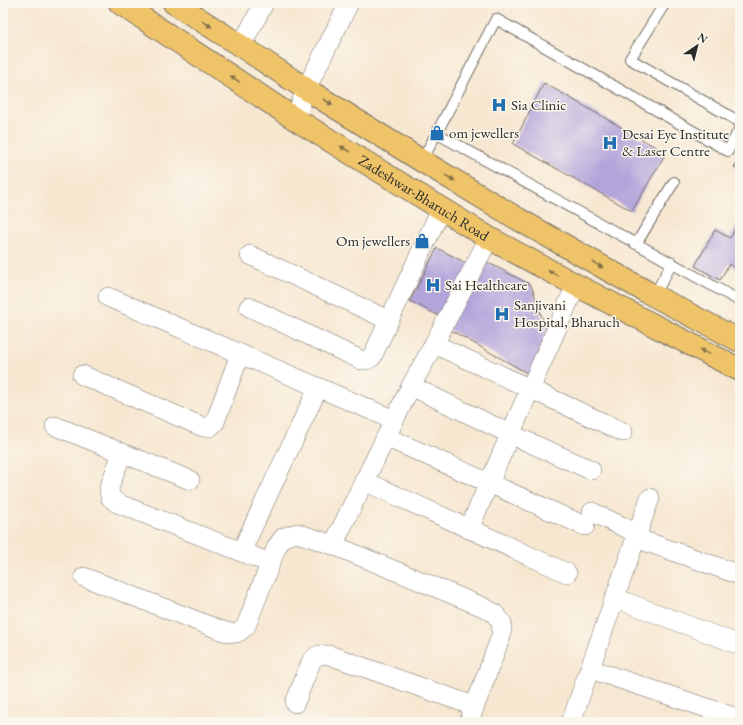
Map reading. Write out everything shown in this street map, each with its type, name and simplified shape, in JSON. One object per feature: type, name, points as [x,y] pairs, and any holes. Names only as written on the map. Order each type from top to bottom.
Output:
[{"type":"main road","name":"Zadeshwar-Bharuch Road","points":[[120,3],[295,119],[489,238],[740,370]]},
{"type":"main road","name":"Zadeshwar-Bharuch Road","points":[[174,3],[306,89],[518,220],[654,296],[740,341]]},
{"type":"street","points":[[241,46],[264,3]]},
{"type":"street","points":[[295,119],[306,89],[349,3]]},
{"type":"street","points":[[249,306],[361,360],[367,360],[372,357],[441,209]]},
{"type":"street","points":[[332,545],[411,386],[489,238]]},
{"type":"street","points":[[250,255],[388,320]]},
{"type":"street","points":[[469,529],[576,285]]},
{"type":"street","points":[[108,297],[318,388],[489,483],[588,519],[634,532],[636,538]]},
{"type":"street","points":[[434,344],[623,432]]},
{"type":"street","points":[[82,375],[203,427],[210,427],[214,422],[240,354]]},
{"type":"street","points":[[411,386],[510,434],[591,470]]},
{"type":"street","points":[[241,552],[318,388]]},
{"type":"street","points":[[55,426],[190,480]]},
{"type":"street","points":[[122,453],[109,488],[110,497],[117,503],[270,564]]},
{"type":"street","points":[[364,481],[567,573]]},
{"type":"street","points":[[571,722],[650,498]]},
{"type":"street","points":[[84,577],[234,634],[241,631],[246,626],[277,546],[284,537],[297,534],[332,545],[483,607],[494,613],[502,623],[501,636],[471,714],[329,655],[321,654],[315,657],[311,662],[295,703]]},
{"type":"street","points":[[636,538],[740,575]]},
{"type":"street","points":[[614,598],[740,645]]},
{"type":"street","points":[[590,669],[740,719]]},
{"type":"lane","points":[[665,3],[630,59],[740,122]]},
{"type":"lane","points":[[422,161],[496,19],[728,151],[740,128]]},
{"type":"lane","points":[[436,133],[740,301]]},
{"type":"lane","points":[[636,244],[674,182]]},
{"type":"lane","points":[[654,296],[672,263]]},
{"type":"building","points":[[544,83],[666,153],[632,211],[513,144]]},
{"type":"building","points":[[740,157],[740,170],[734,167]]},
{"type":"building","points":[[740,221],[740,271],[729,264],[720,280],[695,266],[715,230],[730,238]]},
{"type":"building","points":[[437,248],[470,265],[443,318],[410,301]]},
{"type":"building","points":[[483,260],[531,285],[547,332],[534,377],[447,328]]},
{"type":"place","name":"Sia Clinic","points":[[499,105]]},
{"type":"place","name":"om jewellers","points":[[437,133]]},
{"type":"place","name":"Desai Eye Institute & Laser Centre","points":[[610,143]]},
{"type":"place","name":"Om jewellers","points":[[422,241]]},
{"type":"place","name":"Sai Healthcare","points":[[433,285]]},
{"type":"place","name":"Sanjivani Hospital, Bharuch","points":[[502,314]]}]
